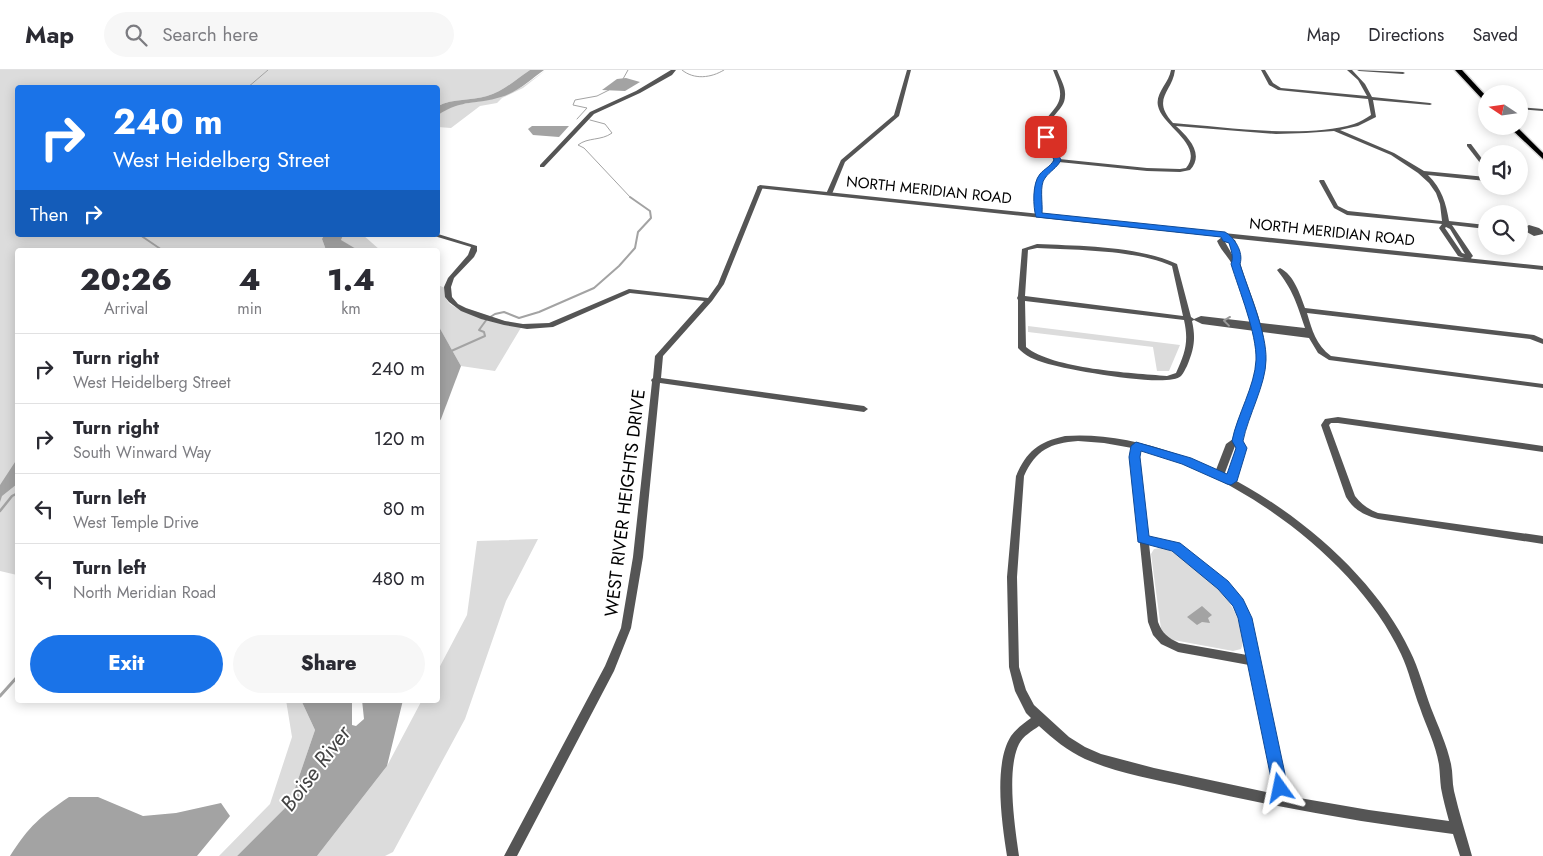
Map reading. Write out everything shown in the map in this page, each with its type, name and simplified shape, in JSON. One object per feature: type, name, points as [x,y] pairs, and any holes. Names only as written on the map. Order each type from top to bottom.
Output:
[{"type":"main road","points":[[1458,70],[1478,91]]},
{"type":"main road","points":[[1521,135],[1543,157]]},
{"type":"street","points":[[542,166],[595,111],[638,92],[674,70]]},
{"type":"street","points":[[829,194],[843,161],[896,116],[909,70]]},
{"type":"street","points":[[1055,70],[1063,91],[1063,98],[1047,123],[1046,131],[1057,160]]},
{"type":"street","points":[[1057,160],[1175,171],[1188,170],[1192,166],[1193,154],[1187,139],[1162,112],[1159,103],[1171,80],[1173,70]]},
{"type":"street","points":[[1263,70],[1271,84],[1277,88],[1430,104]]},
{"type":"street","points":[[1172,124],[1266,132],[1334,129],[1357,125],[1374,116],[1372,99],[1363,82],[1349,70]]},
{"type":"street","points":[[1360,70],[1403,73]]},
{"type":"street","points":[[1528,109],[1543,110]]},
{"type":"street","points":[[1334,129],[1400,158],[1433,183],[1439,193],[1446,224],[1452,228],[1470,256],[1467,258]]},
{"type":"street","points":[[1469,145],[1478,157]]},
{"type":"street","points":[[1038,215],[1039,182],[1057,160]]},
{"type":"street","points":[[1422,174],[1478,178]]},
{"type":"street","points":[[1322,181],[1336,207],[1342,212],[1478,226]]},
{"type":"street","name":"NORTH MERIDIAN ROAD","points":[[760,187],[1038,215],[1226,237],[1467,258],[1543,268]]},
{"type":"street","name":"WEST RIVER HEIGHTS DRIVE","points":[[510,856],[610,668],[626,628],[638,558],[659,356],[710,300],[721,284],[760,187]]},
{"type":"street","points":[[440,237],[474,246],[470,258],[456,270],[449,282],[448,292],[450,301],[459,307],[488,319],[520,326],[550,325],[629,291],[710,300]]},
{"type":"street","points":[[1226,237],[1222,241],[1223,245],[1230,258],[1236,264],[1255,327],[1261,360],[1237,441],[1241,448],[1231,481]]},
{"type":"street","points":[[1029,247],[1064,247],[1107,251],[1172,263],[1176,268],[1187,318],[1191,334],[1189,352],[1179,374],[1174,377],[1132,376],[1077,368],[1034,358],[1024,353],[1022,348],[1020,298],[1025,249],[1029,247]]},
{"type":"street","points":[[1280,270],[1290,280],[1318,350],[1323,355],[1336,360],[1543,386]]},
{"type":"street","points":[[1020,298],[1187,318],[1202,322],[1312,333]]},
{"type":"street","points":[[1303,310],[1531,337],[1543,341]]},
{"type":"street","points":[[656,380],[864,409]]},
{"type":"street","points":[[1543,449],[1338,420],[1328,421],[1326,425],[1338,463],[1352,497],[1362,509],[1378,516],[1543,540]]},
{"type":"street","points":[[1456,828],[1417,824],[1283,801],[1111,763],[1088,756],[1060,739],[1030,709],[1021,691],[1014,667],[1012,577],[1020,476],[1025,462],[1034,451],[1052,442],[1070,438],[1136,446],[1164,453],[1231,481],[1314,538],[1344,565],[1378,603],[1406,652],[1445,765],[1456,828],[1466,856]]},
{"type":"street","points":[[1219,475],[1231,444],[1237,441]]},
{"type":"street","points":[[1136,446],[1135,457],[1153,622],[1160,638],[1178,647],[1254,660]]},
{"type":"street","points":[[1143,539],[1176,547],[1230,592],[1238,603],[1245,618],[1283,801]]},
{"type":"street","points":[[1013,856],[1006,819],[1009,755],[1015,740],[1024,730],[1040,719]]},
{"type":"shaded area","points":[[0,70],[530,70],[493,94],[440,105],[440,85],[15,85],[15,237],[323,237],[325,248],[15,248],[15,575],[0,571]]},
{"type":"shaded area","points":[[546,70],[523,88],[502,98],[497,103],[480,106],[451,128],[440,127],[440,114],[451,106],[492,99],[522,87]]},
{"type":"shaded area","points":[[342,237],[365,237],[378,248],[354,248],[340,240]]},
{"type":"shaded area","points":[[440,286],[445,288],[445,294],[449,303],[455,307],[505,323],[522,326],[495,371],[461,366],[440,329]]},
{"type":"shaded area","points":[[1028,326],[1180,345],[1169,371],[1157,371],[1153,347],[1028,332]]},
{"type":"shaded area","points":[[538,539],[506,601],[465,719],[393,852],[385,856],[317,856],[387,766],[420,703],[440,703],[440,666],[467,615],[477,541]]},
{"type":"shaded area","points":[[1160,548],[1182,558],[1223,594],[1238,620],[1243,640],[1241,649],[1233,651],[1168,639],[1161,629],[1151,554],[1154,549]]},
{"type":"shaded area","points":[[286,703],[302,703],[315,730],[290,803],[237,856],[219,856],[270,804],[292,737]]},
{"type":"water","points":[[530,70],[544,70],[507,95],[462,104],[440,114],[440,105],[444,103],[481,98],[504,88]]},
{"type":"water","points":[[626,78],[640,82],[625,91],[602,90],[617,79]]},
{"type":"water","points":[[532,126],[569,126],[559,137],[533,135],[528,129]]},
{"type":"water","points":[[323,237],[342,237],[341,240],[355,248],[325,248]]},
{"type":"water","points":[[440,329],[461,366],[440,420]]},
{"type":"water","points":[[15,462],[15,486],[2,496],[0,502],[0,485]]},
{"type":"water","points":[[1202,606],[1212,615],[1208,618],[1210,623],[1202,622],[1197,625],[1187,617]]},
{"type":"water","name":"Boise River","points":[[302,703],[352,703],[352,725],[356,726],[364,719],[362,703],[402,703],[387,766],[317,856],[237,856],[290,803],[315,730]]},
{"type":"water","points":[[69,797],[98,797],[143,816],[176,813],[221,803],[230,816],[197,856],[10,856],[36,822]]},
{"type":"waterway","points":[[250,85],[268,70]]},
{"type":"waterway","points":[[623,79],[628,70]]},
{"type":"waterway","points":[[682,70],[697,77],[714,75],[724,70]]},
{"type":"waterway","points":[[577,119],[587,108],[573,105],[575,100],[597,96],[609,90]]},
{"type":"waterway","points":[[590,120],[605,124],[612,133],[578,145],[584,148],[630,197]]},
{"type":"waterway","points":[[449,352],[485,336],[484,332],[479,330],[487,319],[495,314],[504,312],[519,318],[539,312],[594,288],[619,266],[635,248],[638,232],[651,218],[650,211],[630,197]]},
{"type":"waterway","points":[[143,237],[159,248]]},
{"type":"waterway","points":[[0,511],[15,494]]},
{"type":"waterway","points":[[0,696],[15,679]]},
{"type":"route","points":[[1046,137],[1057,160],[1056,164],[1041,177],[1039,182],[1038,215],[1225,235],[1226,239],[1232,242],[1236,251],[1236,264],[1257,334],[1261,360],[1258,377],[1237,441],[1241,448],[1231,481],[1186,461],[1136,446],[1135,457],[1143,539],[1176,547],[1230,592],[1245,618],[1280,788]]}]
